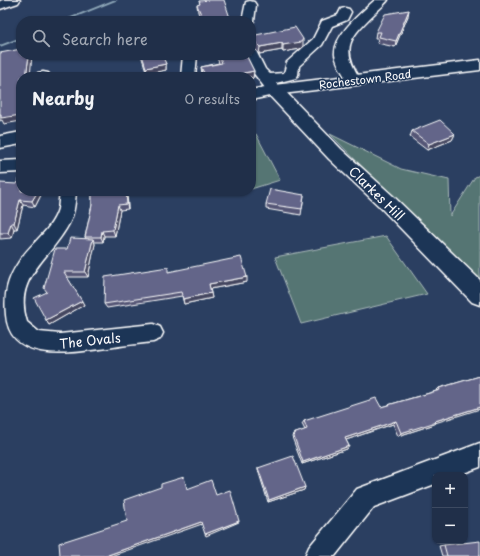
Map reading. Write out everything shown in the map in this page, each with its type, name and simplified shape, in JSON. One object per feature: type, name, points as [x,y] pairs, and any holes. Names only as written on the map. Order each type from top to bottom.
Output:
[{"type":"street","points":[[0,5],[14,0]]},
{"type":"street","points":[[354,80],[345,65],[342,52],[345,39],[382,0]]},
{"type":"street","points":[[249,16],[250,5]]},
{"type":"street","points":[[254,60],[259,71],[270,85],[291,75],[292,66],[312,48],[324,32],[326,24],[343,17],[345,12]]},
{"type":"street","points":[[188,72],[190,60]]},
{"type":"street","name":"Rochestown Road","points":[[256,92],[270,85],[354,80],[480,65]]},
{"type":"street","name":"Clarkes Hill","points":[[270,85],[336,154],[386,201],[480,295]]},
{"type":"street","points":[[0,142],[16,139]]},
{"type":"street","points":[[0,167],[16,166]]},
{"type":"street","name":"The Ovals","points":[[67,196],[66,210],[62,221],[47,240],[29,258],[15,284],[13,290],[13,309],[20,330],[37,341],[63,344],[153,333]]},
{"type":"street","points":[[318,556],[366,498],[480,455]]},
{"type":"green space","points":[[256,134],[280,180],[256,187]]},
{"type":"green space","points":[[330,134],[401,169],[449,180],[450,216],[475,177],[480,175],[480,287]]},
{"type":"green space","points":[[386,236],[427,294],[301,324],[275,257]]},
{"type":"building","points":[[224,0],[229,16],[202,16],[197,5],[200,4],[199,1]]},
{"type":"building","points":[[409,10],[396,41],[379,37],[381,32],[376,32],[385,14]]},
{"type":"building","points":[[295,27],[303,39],[301,42],[283,45],[282,43],[260,47],[256,43],[256,35]]},
{"type":"building","points":[[16,50],[16,60],[28,60],[27,72],[16,72],[16,116],[1,118],[0,114],[0,53]]},
{"type":"building","points":[[144,60],[164,60],[166,64],[146,68]]},
{"type":"building","points":[[221,60],[248,60],[254,71],[204,72],[201,67],[222,63]]},
{"type":"building","points":[[440,120],[455,134],[429,144],[412,131]]},
{"type":"building","points":[[0,183],[16,184],[16,196],[35,196],[32,201],[20,200],[14,223],[11,223],[8,233],[0,233]]},
{"type":"building","points":[[270,189],[304,195],[302,209],[266,204]]},
{"type":"building","points":[[92,196],[126,196],[127,204],[118,205],[113,230],[102,231],[101,237],[85,237],[92,205]]},
{"type":"building","points":[[70,238],[93,239],[85,272],[64,272],[82,301],[46,320],[34,298],[47,292],[44,288],[55,249],[67,249]]},
{"type":"building","points":[[241,257],[247,277],[209,284],[211,293],[183,299],[181,292],[104,304],[105,277],[168,267],[168,272]]},
{"type":"building","points":[[480,376],[480,407],[401,433],[396,421],[345,438],[349,446],[303,462],[293,434],[307,429],[304,421],[376,398],[381,407],[440,390],[439,388]]},
{"type":"building","points":[[293,456],[305,487],[269,500],[258,468]]},
{"type":"building","points":[[184,477],[187,489],[211,480],[216,495],[230,490],[239,521],[205,534],[201,522],[108,556],[56,556],[60,555],[59,543],[127,521],[124,500],[161,487],[161,484]]},
{"type":"building","points":[[480,541],[480,556],[447,556],[444,545],[468,544],[468,542]]},
{"type":"waterway","points":[[76,16],[116,0]]},
{"type":"waterway","points":[[0,46],[16,40]]}]
